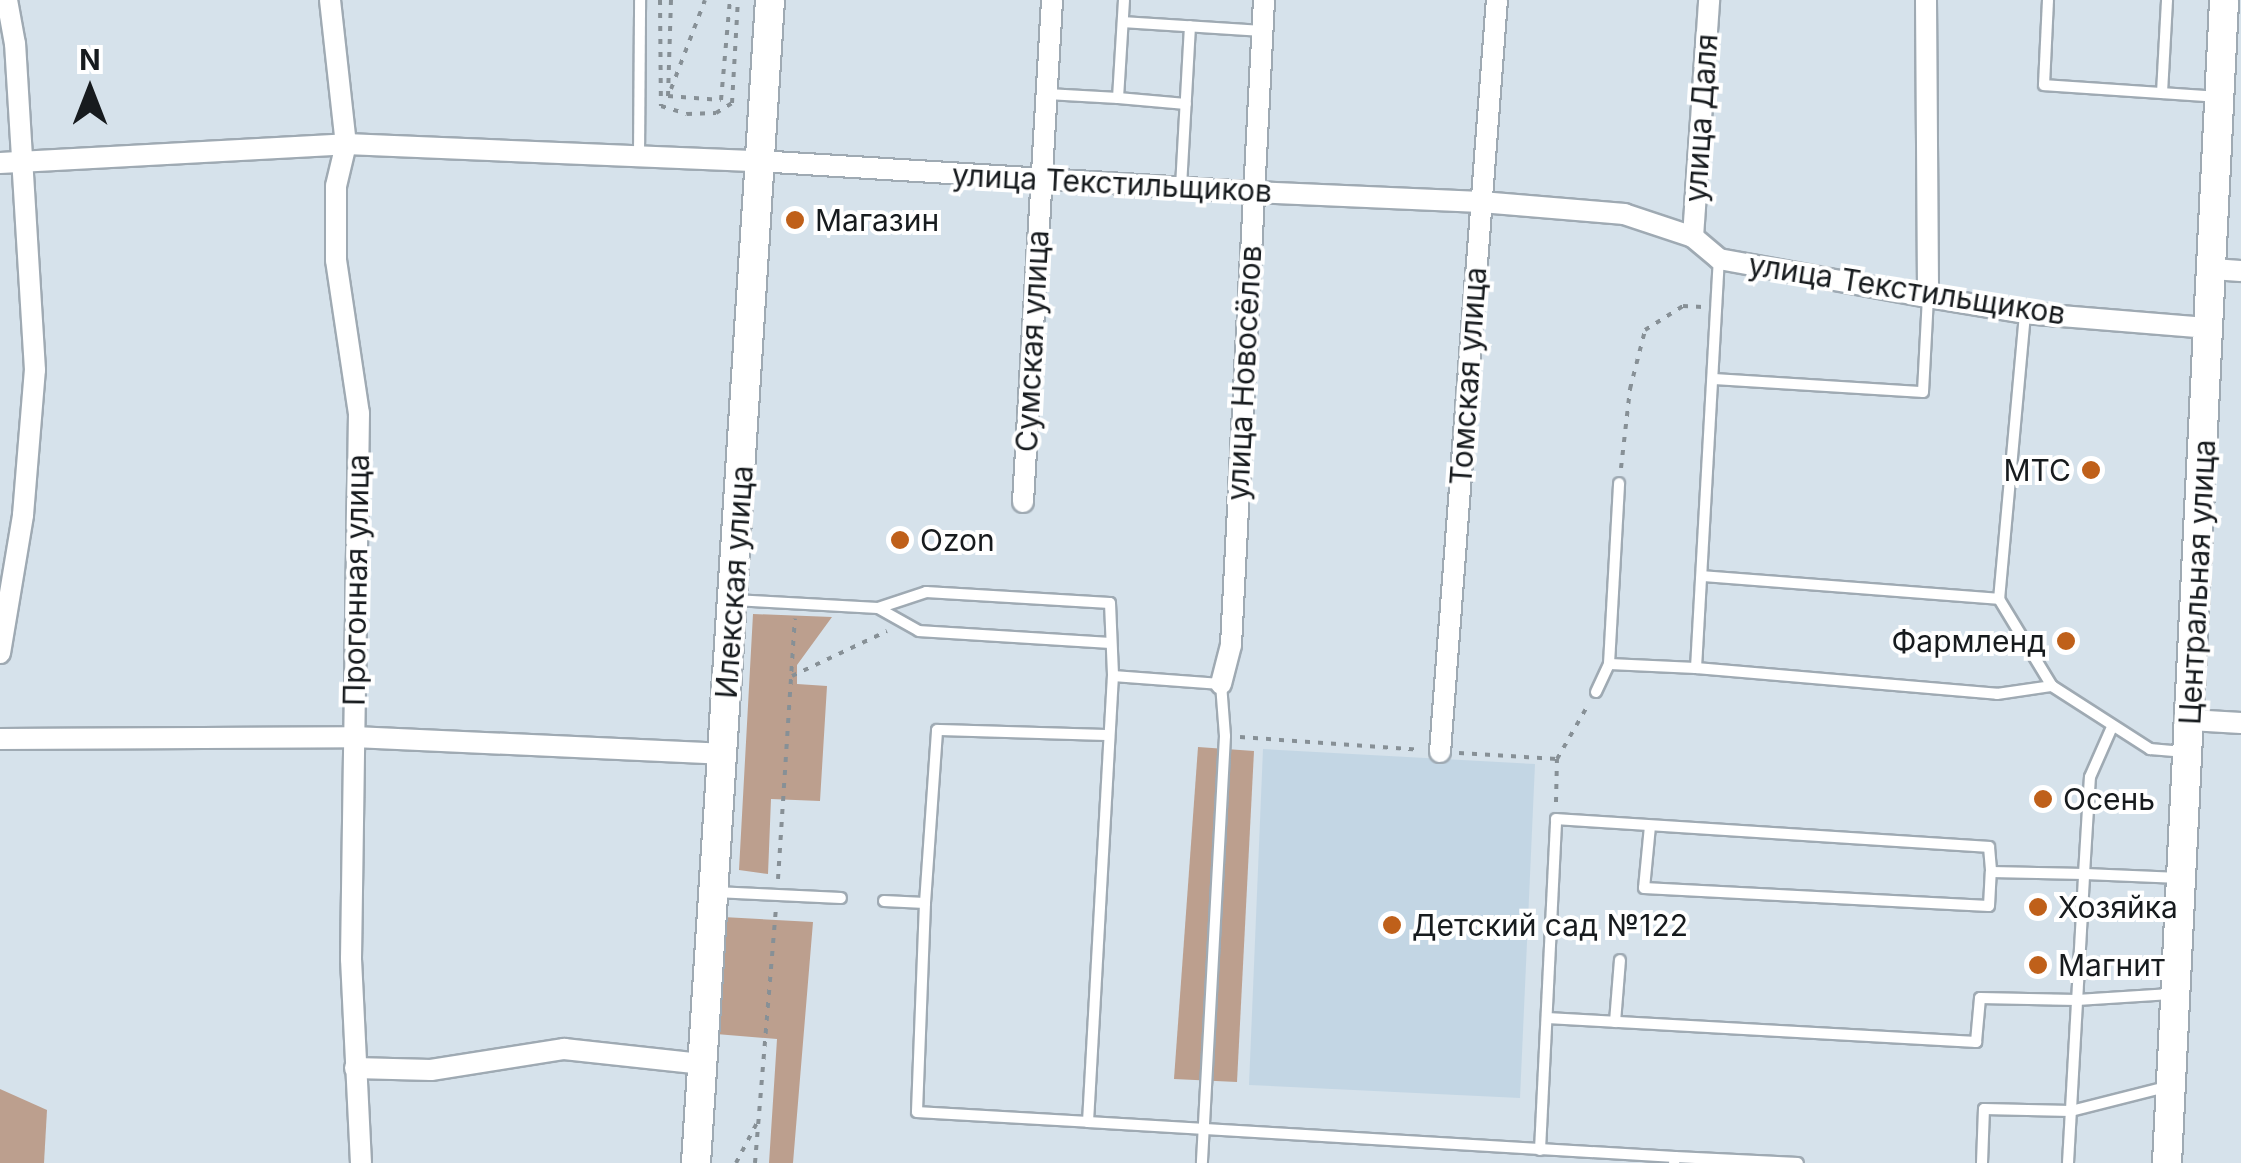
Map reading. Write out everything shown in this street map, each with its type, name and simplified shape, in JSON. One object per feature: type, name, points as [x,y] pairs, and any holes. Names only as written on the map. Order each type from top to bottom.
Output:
[{"type":"street","points":[[0,652],[23,515],[35,370],[15,44],[8,0]]},
{"type":"street","name":"Прогонная улица","points":[[330,0],[346,144],[336,186],[336,260],[359,413],[351,959],[362,1163]]},
{"type":"street","name":"Илекская улица","points":[[696,1163],[770,0]]},
{"type":"street","name":"Сумская улица","points":[[1023,502],[1052,0]]},
{"type":"street","name":"улица Новосёлов","points":[[1221,684],[1231,645],[1264,0]]},
{"type":"street","name":"Томская улица","points":[[1440,752],[1497,0]]},
{"type":"street","name":"улица Даля","points":[[1693,236],[1709,0]]},
{"type":"street","points":[[1926,0],[1928,297]]},
{"type":"street","name":"Центральная улица","points":[[2167,1163],[2224,0]]},
{"type":"street","name":"улица Текстильщиков","points":[[0,163],[346,144],[758,161],[1040,180],[1481,202],[1624,214],[1693,236],[1719,259],[1928,297],[2025,313],[2208,328]]},
{"type":"street","points":[[2212,269],[2241,271]]},
{"type":"street","points":[[2190,720],[2241,723]]},
{"type":"street","points":[[0,739],[354,737],[722,754]]},
{"type":"street","points":[[355,1068],[431,1070],[564,1049],[704,1064]]},
{"type":"lane","points":[[639,158],[640,0]]},
{"type":"lane","points":[[1118,98],[1124,0]]},
{"type":"lane","points":[[2048,0],[2044,85],[2220,97]]},
{"type":"lane","points":[[2162,94],[2167,0]]},
{"type":"lane","points":[[1122,22],[1262,31]]},
{"type":"lane","points":[[1181,187],[1190,26]]},
{"type":"lane","points":[[1046,94],[1186,104]]},
{"type":"lane","points":[[1696,668],[1719,259]]},
{"type":"lane","points":[[1715,379],[1923,392],[1928,297]]},
{"type":"lane","points":[[2025,313],[1999,599],[2052,686],[2150,749],[2189,752]]},
{"type":"lane","points":[[1596,692],[1609,664],[1619,483]]},
{"type":"lane","points":[[1702,576],[1999,599]]},
{"type":"lane","points":[[733,600],[878,608],[926,592],[1110,603],[1113,676],[1088,1122]]},
{"type":"lane","points":[[878,608],[920,632],[1110,643]]},
{"type":"lane","points":[[1609,664],[1998,694],[2052,686]]},
{"type":"lane","points":[[1113,676],[1221,684],[1225,736],[1202,1162]]},
{"type":"lane","points":[[2068,1163],[2090,776],[2112,727]]},
{"type":"lane","points":[[1108,734],[937,730],[917,1112],[1674,1160],[1798,1163]]},
{"type":"lane","points":[[1540,1150],[1556,819],[1989,847],[1989,906],[1644,888],[1650,826]]},
{"type":"lane","points":[[1991,872],[2182,878]]},
{"type":"lane","points":[[714,892],[841,898]]},
{"type":"lane","points":[[884,901],[925,903]]},
{"type":"lane","points":[[1616,1022],[1620,960]]},
{"type":"lane","points":[[1547,1018],[1976,1042],[1980,998],[2077,1000],[2175,994]]},
{"type":"lane","points":[[1982,1163],[1984,1109],[2071,1111],[2170,1086]]},
{"type":"path","points":[[660,0],[660,106],[687,114],[716,113],[732,103],[738,0]]},
{"type":"path","points":[[668,96],[671,0]]},
{"type":"path","points":[[668,96],[706,0]]},
{"type":"path","points":[[668,96],[721,100],[730,0]]},
{"type":"path","points":[[1619,483],[1630,388],[1645,330],[1683,306],[1718,307]]},
{"type":"path","points":[[756,1163],[796,603]]},
{"type":"path","points":[[792,676],[907,624]]},
{"type":"path","points":[[1556,819],[1557,759],[1596,692]]},
{"type":"path","points":[[1225,736],[1557,759]]},
{"type":"path","points":[[736,1163],[761,1115]]},
{"type":"shaded area","points":[[753,614],[832,617],[797,665],[797,684],[827,686],[820,801],[771,799],[768,874],[739,870]]},
{"type":"shaded area","points":[[1198,747],[1254,751],[1237,1082],[1174,1079]]},
{"type":"shaded area","name":"Детский сад №122","points":[[1263,749],[1535,764],[1520,1098],[1249,1085]]},
{"type":"shaded area","points":[[723,917],[813,922],[793,1163],[769,1163],[777,1039],[716,1034]]},
{"type":"shaded area","points":[[0,1089],[47,1110],[44,1163],[0,1163]]},
{"type":"place","name":"Магазин","points":[[795,220]]},
{"type":"place","name":"МТС","points":[[2091,470]]},
{"type":"place","name":"Ozon","points":[[900,540]]},
{"type":"place","name":"Фармленд","points":[[2066,641]]},
{"type":"place","name":"Осень","points":[[2043,799]]},
{"type":"place","name":"Хозяйка","points":[[2038,907]]},
{"type":"place","name":"Детский сад №122","points":[[1392,925]]},
{"type":"place","name":"Магнит","points":[[2038,965]]}]
